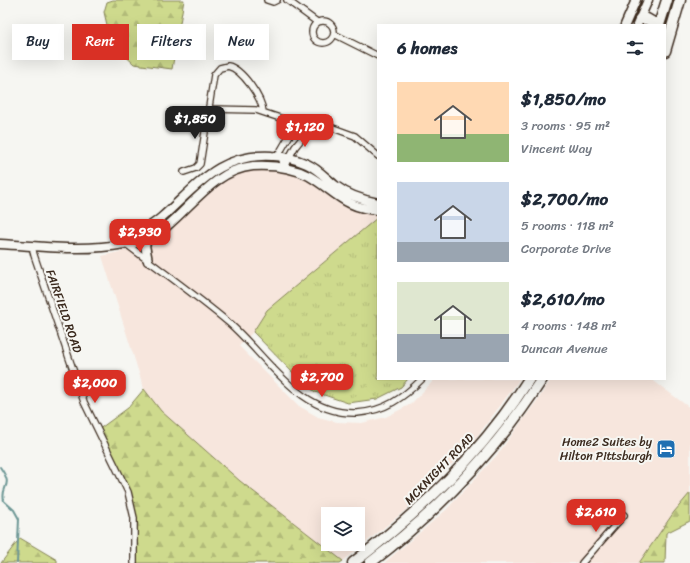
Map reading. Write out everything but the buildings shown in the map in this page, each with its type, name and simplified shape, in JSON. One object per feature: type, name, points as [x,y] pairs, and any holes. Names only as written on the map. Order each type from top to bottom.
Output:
[{"type":"highway","points":[[658,24],[667,0]]},
{"type":"highway","points":[[666,48],[680,0]]},
{"type":"highway","points":[[638,22],[647,19],[656,24]]},
{"type":"highway","name":"MCKNIGHT ROAD","points":[[353,563],[412,516],[455,474],[494,429],[528,380]]},
{"type":"highway","name":"MCKNIGHT ROAD","points":[[370,563],[429,514],[467,477],[502,436],[541,380]]},
{"type":"street","points":[[267,0],[273,2],[277,0]]},
{"type":"street","points":[[287,0],[317,22]]},
{"type":"street","points":[[625,24],[636,0]]},
{"type":"street","points":[[638,22],[648,0]]},
{"type":"street","points":[[334,34],[328,42],[318,42],[312,33],[313,26],[317,22],[323,21],[330,23],[334,34],[377,56]]},
{"type":"street","points":[[184,172],[196,168],[200,164],[214,76],[220,68],[228,66],[239,72],[260,98],[263,112]]},
{"type":"street","points":[[209,109],[219,111],[240,109],[263,112],[289,121],[312,122],[350,134],[377,155]]},
{"type":"street","points":[[284,167],[280,156],[282,148],[298,121]]},
{"type":"street","points":[[284,167],[295,147],[309,129],[312,122]]},
{"type":"street","points":[[125,243],[154,224],[205,177],[218,168],[245,157],[280,156],[290,158],[309,165],[353,196],[377,203]]},
{"type":"street","points":[[0,244],[100,248],[125,243],[137,243],[149,238],[164,228],[226,174],[247,167],[284,167],[310,176],[333,195],[348,203],[363,208],[377,210]]},
{"type":"street","points":[[148,261],[145,245],[149,238]]},
{"type":"street","points":[[125,243],[221,316],[248,340],[293,388],[321,407],[338,412],[352,413],[378,409],[399,400],[421,380]]},
{"type":"street","name":"FAIRFIELD ROAD","points":[[32,246],[63,343],[84,402],[130,499],[134,518],[134,563]]},
{"type":"street","points":[[582,563],[624,515]]},
{"type":"shaded area","points":[[263,169],[283,170],[303,177],[338,203],[353,210],[377,213],[377,218],[267,310],[253,332],[239,346],[299,406],[318,417],[337,422],[362,423],[386,417],[411,404],[434,380],[519,380],[470,446],[407,509],[365,543],[365,507],[321,507],[321,544],[240,481],[161,411],[144,389],[102,256],[151,244],[230,176],[242,172]]},
{"type":"shaded area","points":[[550,380],[652,380],[690,408],[690,493],[674,512],[639,563],[384,563],[446,510],[497,455]]},
{"type":"shaded area","points":[[330,551],[355,551],[343,561]]},
{"type":"green space","points":[[113,0],[184,0],[180,24],[137,24],[137,60],[174,60],[172,69],[134,64],[129,59],[129,24],[107,24],[104,12],[107,2]]},
{"type":"green space","points":[[377,218],[377,380],[407,380],[401,387],[377,399],[348,403],[315,392],[296,376],[253,332],[267,310]]},
{"type":"green space","points":[[144,389],[161,411],[240,481],[321,544],[321,551],[330,551],[343,561],[340,563],[134,563],[133,506],[98,430],[128,408]]},
{"type":"green space","points":[[690,493],[690,521],[666,533],[665,563],[639,563],[674,512]]},
{"type":"green space","points":[[20,538],[57,560],[57,563],[1,563]]},
{"type":"waterway","points":[[0,467],[7,483],[3,496],[4,501],[14,510],[19,519],[17,563]]},
{"type":"place","name":"Home2 Suites by Hilton Pittsburgh","points":[[666,449]]}]
